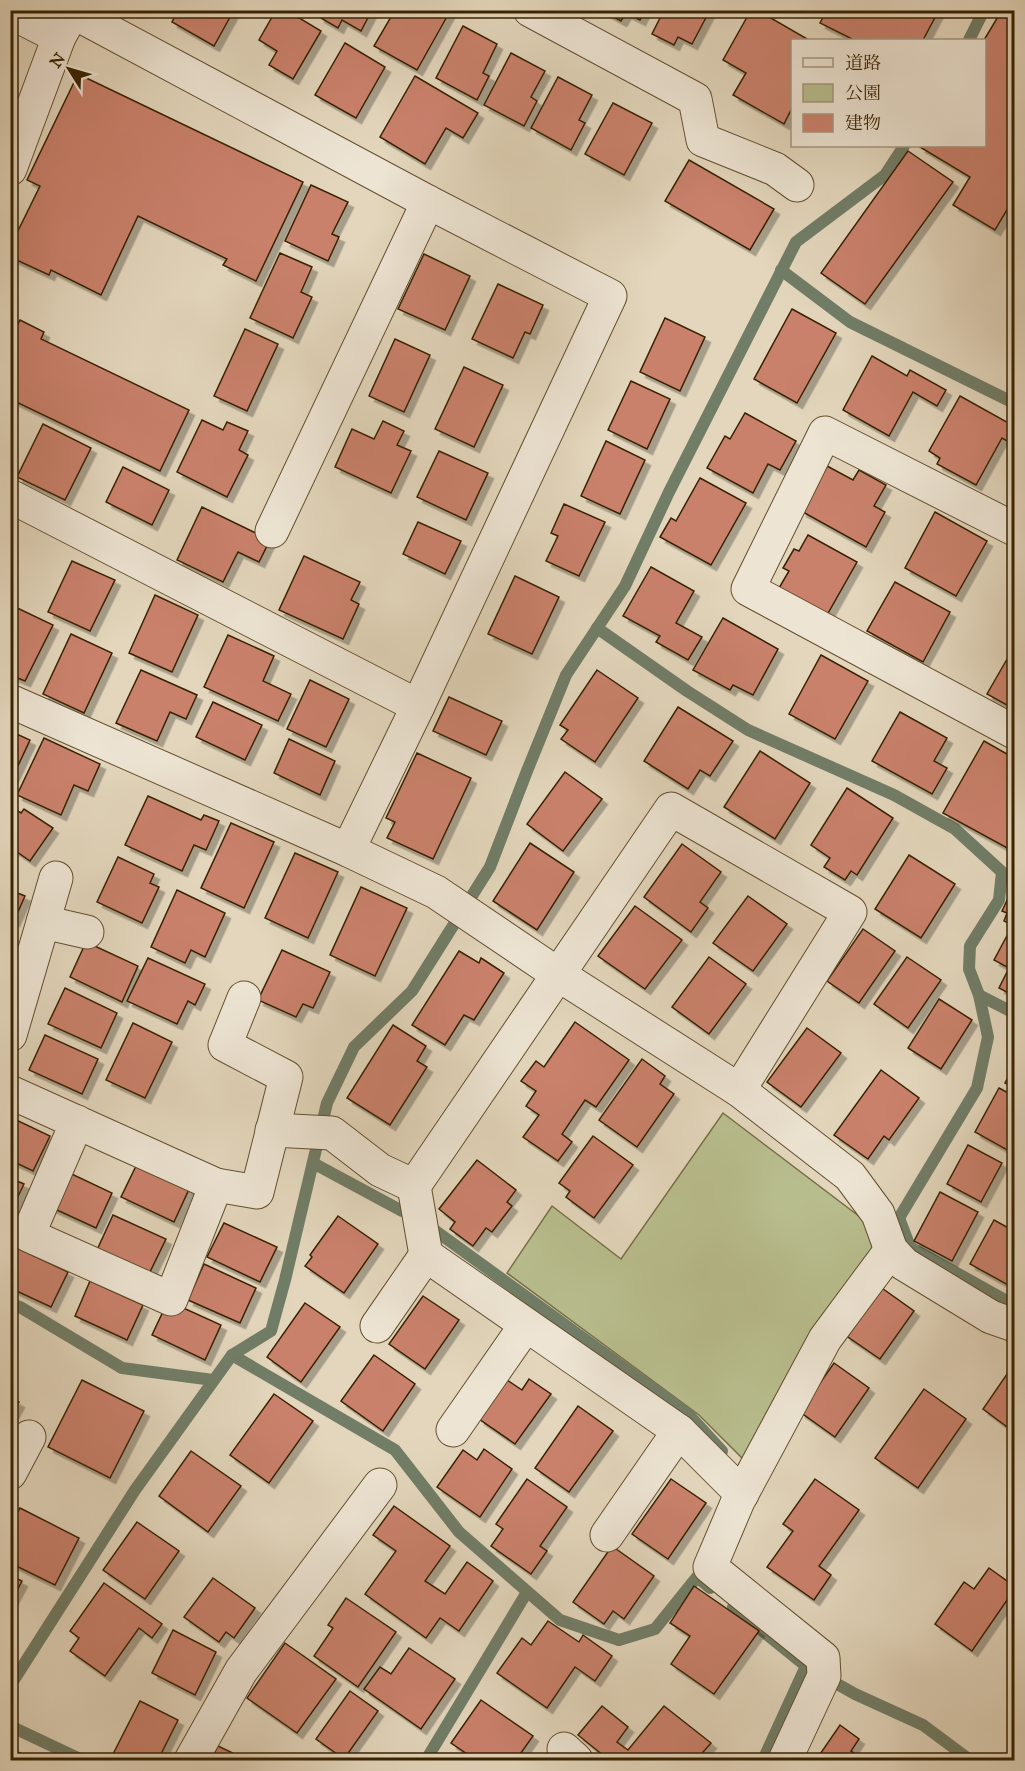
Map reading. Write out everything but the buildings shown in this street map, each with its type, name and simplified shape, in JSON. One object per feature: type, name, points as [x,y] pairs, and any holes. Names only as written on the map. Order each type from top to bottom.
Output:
[{"type":"street","points":[[530,10],[695,99],[703,140],[775,169],[797,185]]},
{"type":"street","points":[[10,12],[69,20],[610,296],[348,850]]},
{"type":"street","points":[[10,169],[69,20]]},
{"type":"street","points":[[272,531],[428,202]]},
{"type":"street","points":[[1014,529],[825,433],[748,589],[1014,732]]},
{"type":"street","points":[[10,496],[418,706]]},
{"type":"street","points":[[10,701],[348,850],[436,892],[559,975],[739,1090],[850,1176],[878,1214],[898,1258],[991,1317],[1014,1325]]},
{"type":"street","points":[[377,1326],[426,1255],[414,1186],[671,809],[850,912],[739,1090]]},
{"type":"street","points":[[10,1035],[56,878]]},
{"type":"street","points":[[43,922],[87,932]]},
{"type":"street","points":[[10,1092],[216,1185],[256,1192],[286,1077],[225,1045],[244,998]]},
{"type":"street","points":[[77,1122],[28,1235],[171,1299],[216,1185]]},
{"type":"street","points":[[272,1130],[320,1133],[380,1170],[414,1186]]},
{"type":"street","points":[[426,1255],[678,1431],[742,1494]]},
{"type":"street","points":[[785,1761],[824,1676],[823,1658],[710,1567],[742,1494],[825,1339],[898,1258]]},
{"type":"street","points":[[453,1430],[526,1325]]},
{"type":"street","points":[[607,1535],[678,1431]]},
{"type":"street","points":[[10,1473],[29,1437]]},
{"type":"street","points":[[191,1761],[241,1671],[380,1485]]},
{"type":"green space","points":[[723,1113],[864,1220],[889,1264],[758,1474],[699,1415],[507,1273],[552,1206],[621,1259]]},
{"type":"waterway","points":[[970,39],[984,10]]},
{"type":"waterway","points":[[10,1686],[135,1490],[232,1355],[271,1331],[327,1103],[354,1047],[412,991],[490,867],[566,675],[625,586],[669,492],[796,242],[885,175],[903,147]]},
{"type":"waterway","points":[[781,270],[850,322],[1014,403]]},
{"type":"waterway","points":[[597,628],[687,691],[748,730],[894,795],[955,829],[1002,872],[999,900],[970,946],[969,969],[979,995],[988,1037],[977,1088],[899,1218],[910,1247],[1014,1305]]},
{"type":"waterway","points":[[979,995],[1014,1013]]},
{"type":"waterway","points":[[313,1163],[402,1211]]},
{"type":"waterway","points":[[433,1229],[689,1415],[722,1451]]},
{"type":"waterway","points":[[10,1303],[122,1368],[213,1380]]},
{"type":"waterway","points":[[232,1355],[395,1450],[459,1532],[560,1620],[619,1640],[655,1629],[697,1577],[710,1588]]},
{"type":"waterway","points":[[426,1760],[527,1592]]},
{"type":"waterway","points":[[733,1607],[806,1666],[763,1760]]},
{"type":"waterway","points":[[839,1685],[923,1725],[970,1760]]},
{"type":"waterway","points":[[10,1726],[82,1760]]}]
